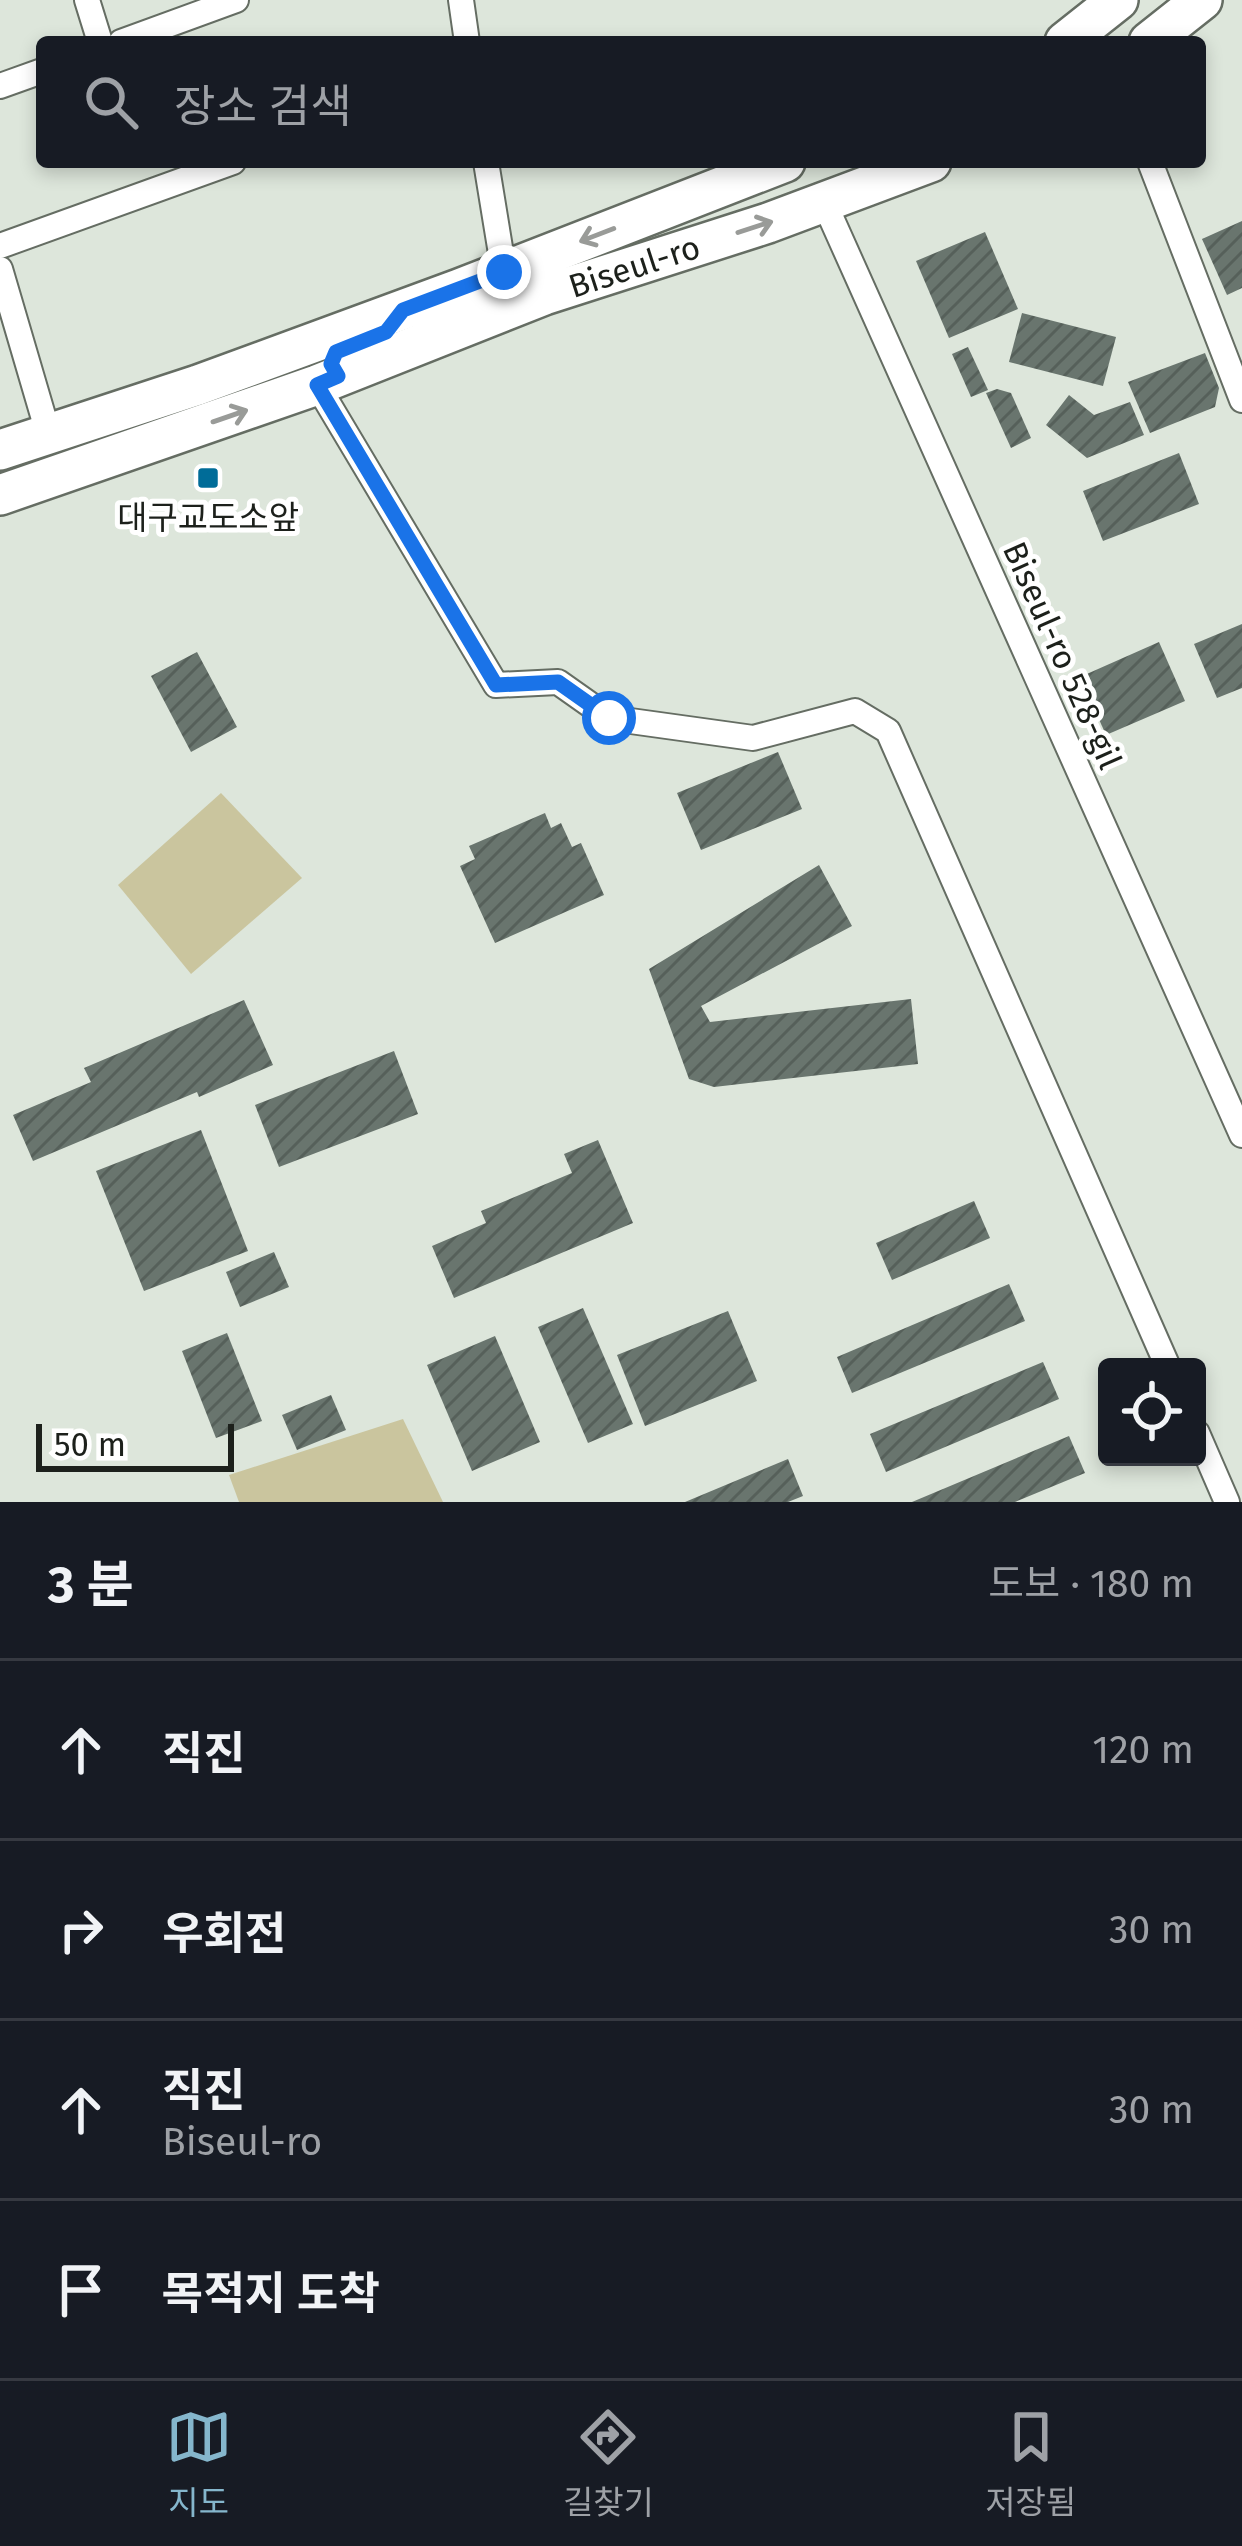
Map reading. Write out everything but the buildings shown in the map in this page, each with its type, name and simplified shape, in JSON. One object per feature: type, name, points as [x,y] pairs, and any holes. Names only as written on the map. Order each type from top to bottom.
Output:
[{"type":"main road","points":[[1073,36],[1118,0]]},
{"type":"main road","points":[[1157,36],[1202,0]]},
{"type":"main road","name":"Biseul-ro","points":[[0,450],[165,397],[403,310],[770,168]]},
{"type":"main road","name":"Biseul-ro","points":[[0,495],[327,381],[544,296],[915,168]]},
{"type":"main road","points":[[327,381],[336,352],[386,332],[403,310]]},
{"type":"main road","points":[[97,462],[122,438],[168,421],[165,397]]},
{"type":"street","points":[[87,0],[98,36]]},
{"type":"street","points":[[137,36],[236,0]]},
{"type":"street","points":[[460,0],[466,36]]},
{"type":"street","points":[[0,86],[36,73]]},
{"type":"street","points":[[0,246],[216,168]]},
{"type":"street","points":[[488,168],[504,272]]},
{"type":"street","points":[[1152,168],[1242,400]]},
{"type":"street","name":"Biseul-ro 528-gil","points":[[824,202],[1242,1136]]},
{"type":"street","points":[[0,269],[49,436]]},
{"type":"street","points":[[327,381],[496,685],[558,682],[609,718],[753,738],[855,711],[888,731],[1164,1358]]},
{"type":"street","points":[[1206,1454],[1227,1502]]},
{"type":"shaded area","points":[[221,793],[302,878],[191,974],[118,885]]},
{"type":"shaded area","points":[[403,1419],[443,1502],[239,1502],[229,1475]]},
{"type":"place","name":"대구교도소앞","points":[[208,478]]},
{"type":"route","points":[[504,272],[403,310],[386,332],[336,352],[331,364],[338,376],[317,385],[496,685],[558,682],[609,718]]}]
